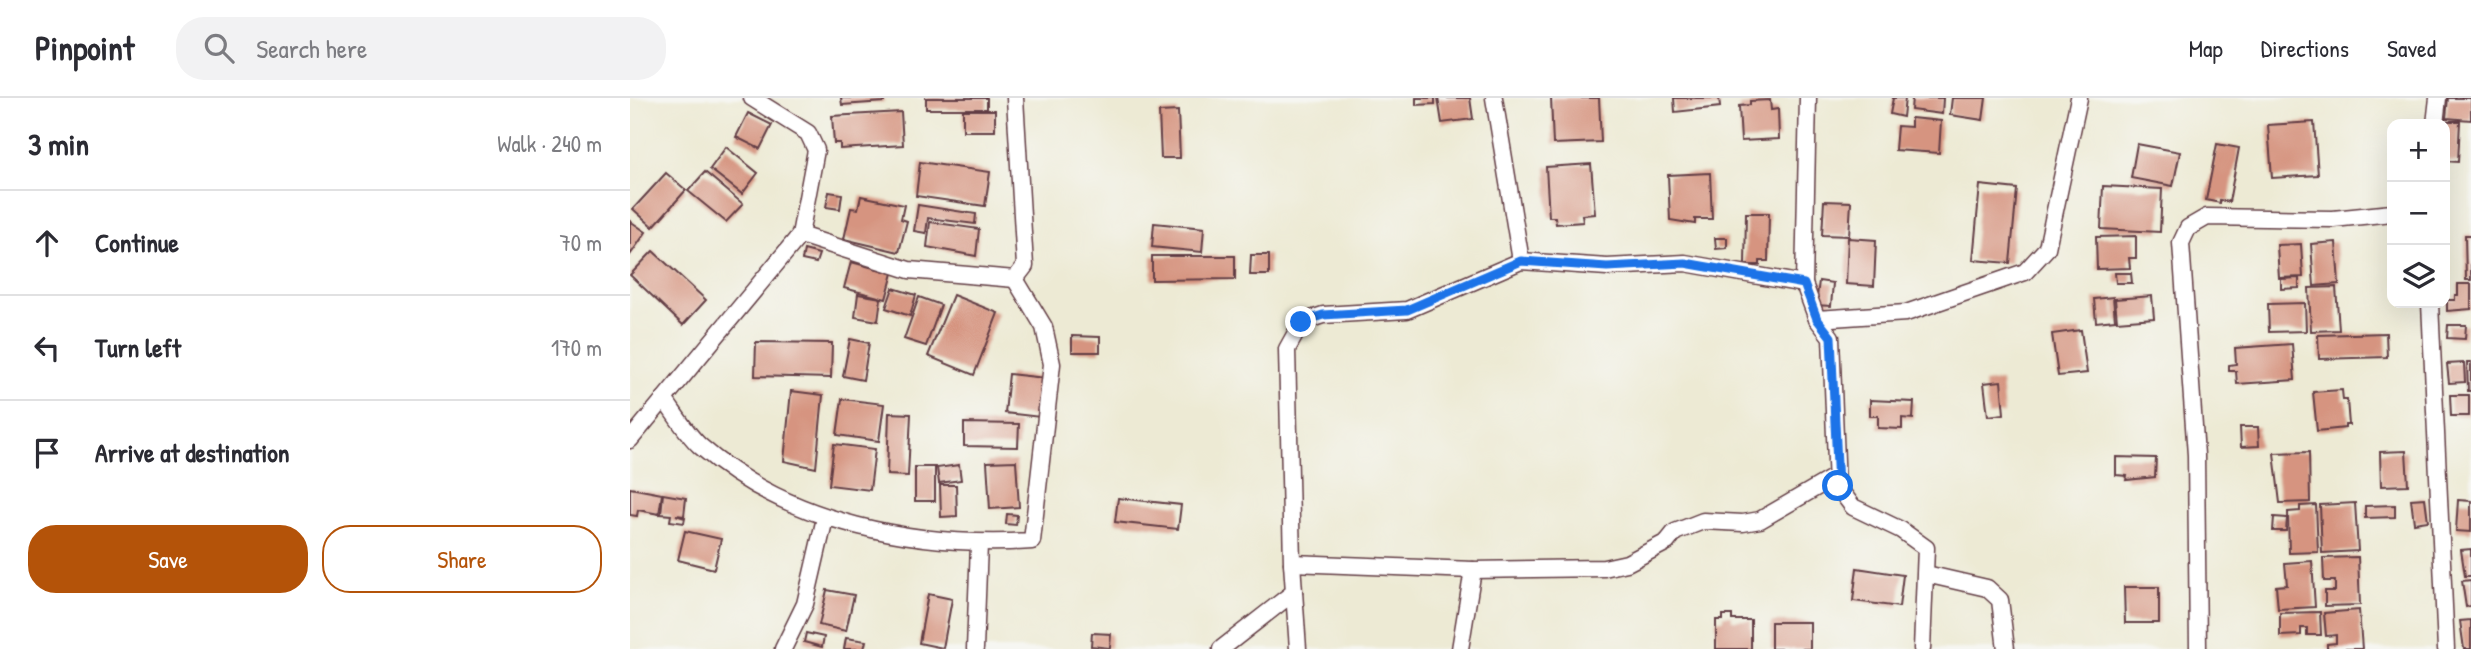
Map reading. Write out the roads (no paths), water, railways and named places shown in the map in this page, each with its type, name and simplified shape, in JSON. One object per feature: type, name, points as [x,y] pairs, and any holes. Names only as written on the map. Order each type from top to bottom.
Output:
[{"type":"street","points":[[630,440],[800,235],[816,150],[814,141],[808,133],[752,98]]},
{"type":"street","points":[[1015,98],[1025,266],[1015,279]]},
{"type":"street","points":[[1494,98],[1521,261]]},
{"type":"street","points":[[1808,98],[1804,284],[1817,319],[1831,337],[1838,486],[1853,507],[1901,530],[1926,548],[1922,649]]},
{"type":"street","points":[[1817,319],[1906,313],[2025,272],[2048,248],[2079,98]]},
{"type":"street","points":[[2436,119],[2438,98]]},
{"type":"street","points":[[2198,649],[2196,456],[2181,243],[2188,228],[2207,217],[2333,219],[2387,214]]},
{"type":"street","points":[[800,235],[909,270],[1015,279]]},
{"type":"street","points":[[1298,649],[1292,563],[1287,349],[1301,322],[1323,315],[1407,310],[1521,261],[1607,267],[1685,263],[1804,284]]},
{"type":"street","points":[[664,399],[698,444],[740,477],[825,518],[906,536],[979,544],[1032,541],[1052,365],[1044,327],[1015,279]]},
{"type":"street","points":[[2430,308],[2446,649]]},
{"type":"street","points":[[1292,563],[1473,570],[1604,568],[1627,563],[1667,541],[1675,532],[1703,521],[1744,523],[1760,520],[1836,476]]},
{"type":"street","points":[[783,649],[805,604],[825,518]]},
{"type":"street","points":[[975,649],[979,544]]},
{"type":"street","points":[[1460,649],[1473,570]]},
{"type":"street","points":[[1926,574],[1987,588],[2000,600],[2007,649]]},
{"type":"street","points":[[1221,649],[1294,592]]}]
